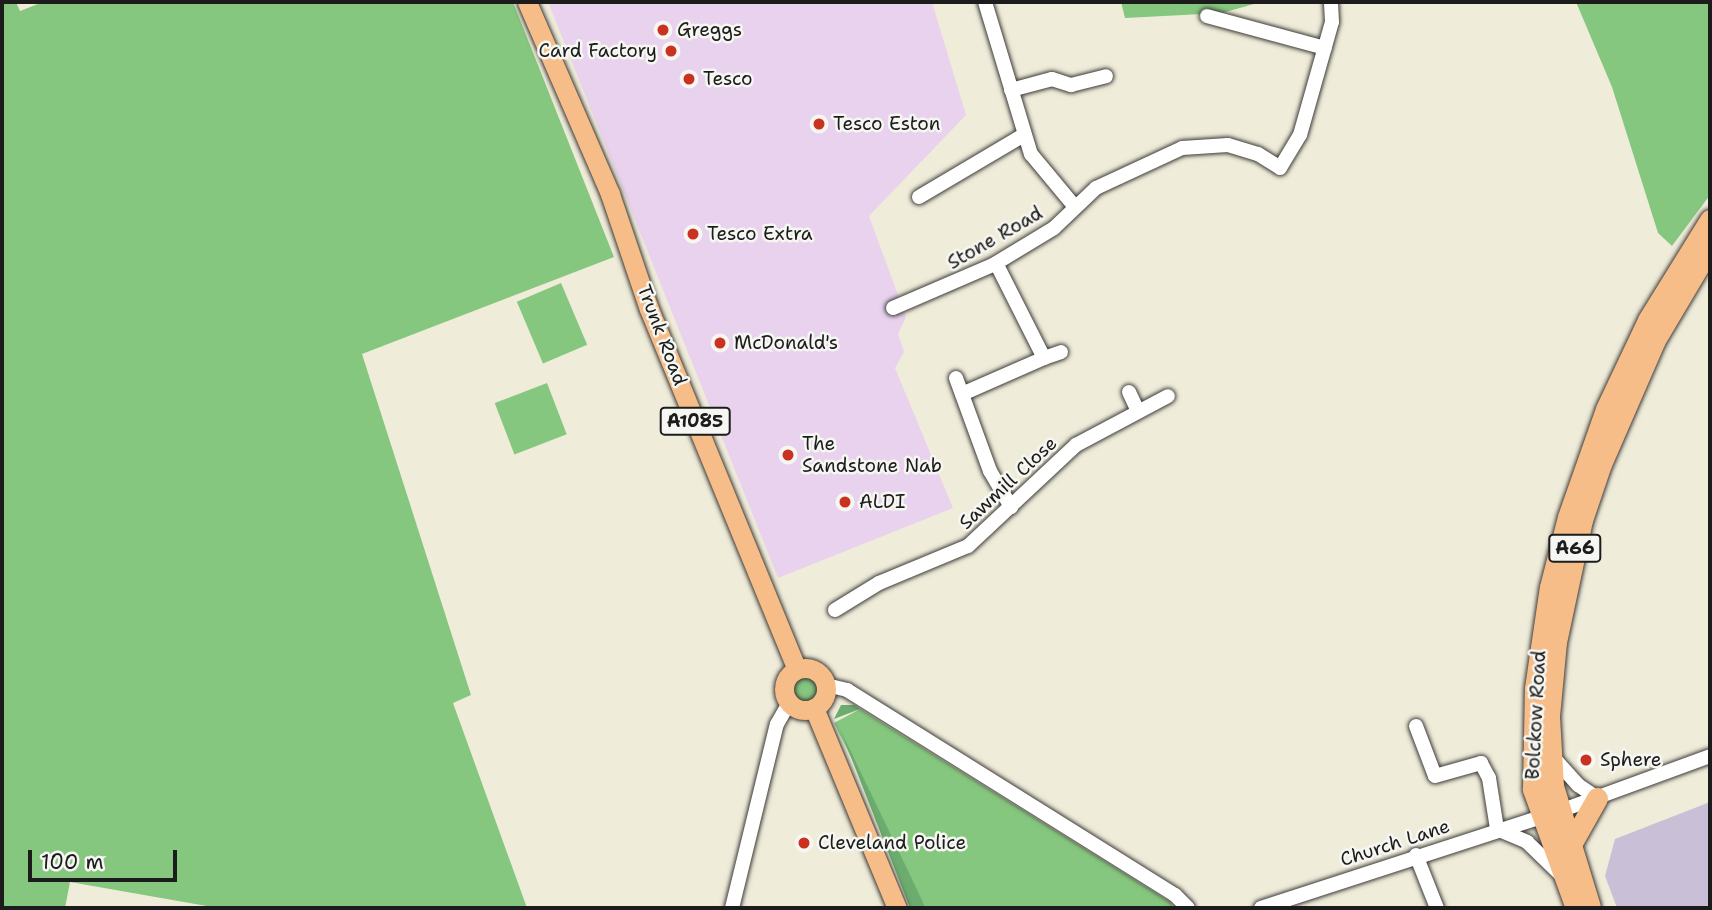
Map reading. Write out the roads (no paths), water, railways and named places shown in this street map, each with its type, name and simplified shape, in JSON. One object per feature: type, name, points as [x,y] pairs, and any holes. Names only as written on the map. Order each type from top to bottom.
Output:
[{"type":"highway","name":"Bolckow Road","points":[[1576,908],[1551,814],[1533,789],[1531,753],[1540,640],[1568,517],[1606,409],[1648,320],[1710,220]]},
{"type":"highway","name":"A66","points":[[1569,874],[1570,846],[1551,814],[1550,689],[1556,642],[1582,520],[1627,397],[1689,279],[1710,247]]},
{"type":"highway","points":[[1570,846],[1597,798]]},
{"type":"highway","name":"Bolckow Road","points":[[1569,874],[1590,908]]},
{"type":"main road","name":"Trunk Road","points":[[527,2],[569,95],[629,245],[649,309],[797,669]]},
{"type":"main road","name":"A1085","points":[[539,2],[569,95]]},
{"type":"main road","points":[[797,669],[815,670],[826,685],[824,699],[814,708],[800,710],[789,703],[784,684],[797,669]]},
{"type":"main road","points":[[814,708],[897,908]]},
{"type":"street","points":[[985,2],[1031,154],[1075,207]]},
{"type":"street","points":[[1207,16],[1325,48],[1332,22],[1331,2]]},
{"type":"street","name":"Stone Road","points":[[893,308],[929,296],[996,263],[1054,228],[1096,188],[1124,172],[1182,148],[1228,145],[1258,154],[1280,168],[1300,135],[1325,48]]},
{"type":"street","points":[[1011,90],[1052,79],[1071,85],[1106,76]]},
{"type":"street","points":[[919,197],[1024,135]]},
{"type":"street","points":[[996,263],[1044,358]]},
{"type":"street","points":[[962,394],[1061,352]]},
{"type":"street","points":[[956,378],[1001,498],[1011,507]]},
{"type":"street","points":[[1129,392],[1138,411]]},
{"type":"street","name":"Sawmill Close","points":[[835,610],[879,583],[968,546],[1076,446],[1167,396]]},
{"type":"street","points":[[826,685],[847,690],[1175,895],[1188,908]]},
{"type":"street","points":[[732,908],[776,724],[789,703]]},
{"type":"street","points":[[1416,726],[1435,776],[1481,763],[1489,778],[1497,830],[1527,842],[1569,874]]},
{"type":"street","points":[[1552,756],[1577,785],[1597,798]]},
{"type":"street","name":"Church Lane","points":[[1261,908],[1416,855],[1551,814],[1710,756]]},
{"type":"street","points":[[1416,855],[1437,908]]},
{"type":"place","name":"Greggs","points":[[663,30]]},
{"type":"place","name":"Card Factory","points":[[671,51]]},
{"type":"place","name":"Tesco","points":[[689,79]]},
{"type":"place","name":"Tesco Eston","points":[[819,124]]},
{"type":"place","name":"Tesco Extra","points":[[693,234]]},
{"type":"place","name":"McDonald's","points":[[720,343]]},
{"type":"place","name":"The Sandstone Nab","points":[[788,455]]},
{"type":"place","name":"ALDI","points":[[845,502]]},
{"type":"place","name":"Sphere","points":[[1586,760]]},
{"type":"place","name":"Cleveland Police","points":[[804,843]]}]
